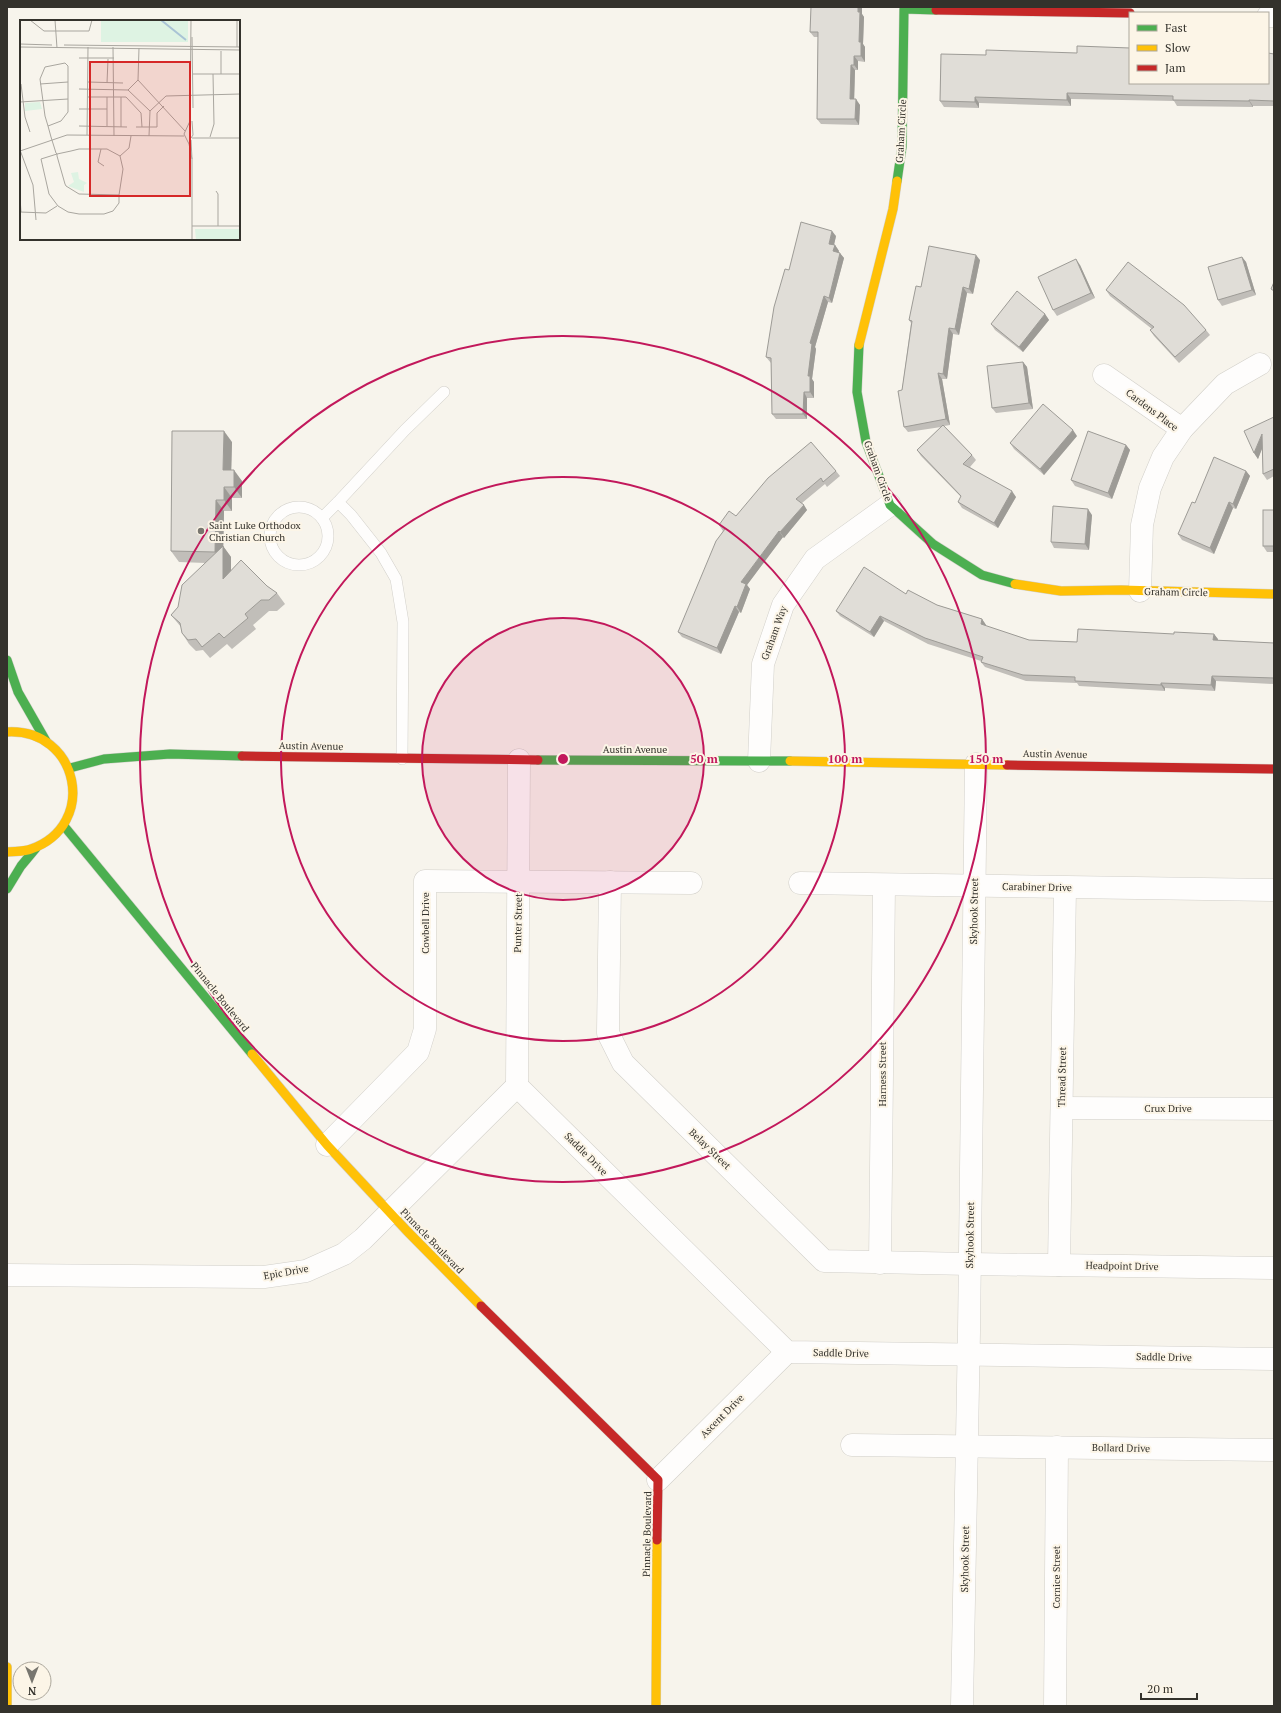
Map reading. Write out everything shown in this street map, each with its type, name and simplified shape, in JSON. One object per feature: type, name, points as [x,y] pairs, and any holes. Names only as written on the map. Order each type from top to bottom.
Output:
[{"type":"street","name":"Graham Circle","points":[[1129,13],[904,8],[902,147],[893,209],[859,345],[857,392],[866,442],[890,505],[933,544],[982,575],[1022,586],[1061,591],[1274,594]]},
{"type":"street","points":[[1182,429],[1225,384],[1260,364]]},
{"type":"street","name":"Cardens Place","points":[[1104,375],[1182,429],[1163,457],[1150,488],[1142,525],[1140,591]]},
{"type":"street","name":"Graham Way","points":[[759,761],[763,664],[783,605],[815,559],[890,505]]},
{"type":"street","points":[[7,660],[18,692],[46,741]]},
{"type":"street","points":[[7,732],[24,732],[46,741],[60,753],[70,768],[73,780],[73,803],[64,826],[57,835],[36,848],[25,852],[7,852]]},
{"type":"street","name":"Austin Avenue","points":[[70,768],[104,759],[170,754],[402,759],[976,764],[1274,770]]},
{"type":"street","name":"Punter Street","points":[[517,1086],[519,760]]},
{"type":"street","name":"Skyhook Street","points":[[962,1706],[968,1446],[976,764]]},
{"type":"street","name":"Pinnacle Boulevard","points":[[64,826],[327,1145],[390,1214],[492,1317],[658,1480],[656,1706]]},
{"type":"street","points":[[7,889],[21,866],[36,848]]},
{"type":"street","name":"Cowbell Drive","points":[[327,1145],[418,1052],[425,1029],[425,881],[691,883]]},
{"type":"street","name":"Belay Street","points":[[610,882],[608,1033],[623,1063],[824,1261],[970,1264]]},
{"type":"street","name":"Carabiner Drive","points":[[800,883],[1274,890]]},
{"type":"street","name":"Harness Street","points":[[880,1263],[884,885]]},
{"type":"street","name":"Thread Street","points":[[1059,1265],[1065,888]]},
{"type":"street","name":"Epic Drive","points":[[7,1275],[264,1277],[306,1271],[344,1254],[363,1239],[390,1214],[517,1086]]},
{"type":"street","name":"Saddle Drive","points":[[517,1086],[786,1352],[1274,1359]]},
{"type":"street","name":"Crux Drive","points":[[1062,1108],[1274,1109]]},
{"type":"street","name":"Headpoint Drive","points":[[970,1264],[1274,1268]]},
{"type":"street","name":"Ascent Drive","points":[[658,1480],[786,1352]]},
{"type":"street","name":"Bollard Drive","points":[[852,1445],[1274,1450]]},
{"type":"street","name":"Cornice Street","points":[[1055,1706],[1057,1447]]},
{"type":"street","points":[[7,1667],[7,1706]]},
{"type":"lane","points":[[322,518],[405,430],[444,392]]},
{"type":"lane","points":[[338,502],[381,553],[396,579],[404,622],[402,759]]},
{"type":"lane","points":[[297,507],[306,508],[315,512],[322,518],[328,535],[327,544],[323,553],[316,560],[307,564],[297,565],[287,563],[279,557],[273,549],[270,540],[274,521],[280,514],[288,509],[297,507]]},
{"type":"building","points":[[811,7],[858,7],[858,12],[860,12],[859,42],[861,42],[861,56],[854,56],[854,65],[851,65],[850,99],[856,99],[855,119],[817,119],[818,32],[810,32]]},
{"type":"building","points":[[1077,46],[1129,48],[1129,84],[1269,84],[1269,53],[1274,54],[1274,101],[1173,100],[1173,96],[1067,93],[1067,100],[975,97],[975,102],[940,101],[941,54],[986,55],[986,50],[1077,53]]},
{"type":"building","points":[[801,222],[832,231],[829,244],[835,245],[833,251],[840,253],[829,298],[824,296],[810,343],[812,344],[808,376],[810,376],[810,392],[804,392],[803,414],[772,414],[771,358],[766,357],[774,307],[785,269],[789,270]]},
{"type":"building","points":[[929,246],[976,255],[969,289],[963,287],[955,329],[949,328],[943,374],[938,373],[946,419],[904,427],[898,391],[902,390],[912,321],[909,320],[916,286],[921,287]]},
{"type":"building","points":[[1242,257],[1252,290],[1218,300],[1208,267]]},
{"type":"building","points":[[1076,259],[1091,293],[1053,310],[1038,277]]},
{"type":"building","points":[[1128,262],[1184,305],[1206,330],[1175,357],[1150,330],[1154,327],[1106,290]]},
{"type":"building","points":[[1274,282],[1274,291],[1271,289]]},
{"type":"building","points":[[1017,291],[1045,314],[1019,347],[991,324]]},
{"type":"building","points":[[1023,362],[1029,403],[992,408],[987,366]]},
{"type":"building","points":[[1043,404],[1073,430],[1040,469],[1010,443]]},
{"type":"building","points":[[1274,417],[1274,469],[1263,474],[1262,434],[1254,453],[1244,431]]},
{"type":"building","points":[[943,425],[972,455],[963,464],[1012,491],[994,523],[958,502],[961,496],[917,450]]},
{"type":"building","points":[[172,431],[224,431],[223,470],[234,470],[234,487],[224,487],[224,500],[216,500],[215,552],[171,551]]},
{"type":"building","points":[[1088,431],[1126,445],[1108,493],[1071,480]]},
{"type":"building","points":[[811,442],[836,471],[823,482],[821,478],[796,499],[804,505],[780,532],[779,531],[741,582],[746,584],[737,607],[735,606],[717,648],[678,632],[716,541],[725,529],[719,525],[729,511],[736,516],[768,478]]},
{"type":"building","points":[[1214,457],[1246,471],[1233,504],[1229,502],[1210,548],[1178,534],[1192,502],[1195,503]]},
{"type":"building","points":[[1053,506],[1088,509],[1085,544],[1051,542]]},
{"type":"building","points":[[1263,510],[1274,510],[1274,546],[1263,546]]},
{"type":"building","points":[[223,546],[223,579],[241,560],[267,586],[277,593],[269,600],[261,600],[245,614],[248,618],[224,638],[219,633],[202,647],[196,639],[188,640],[182,633],[180,623],[171,615],[178,607],[182,585]]},
{"type":"building","points":[[864,567],[906,594],[908,590],[937,605],[982,619],[981,624],[1029,640],[1077,642],[1078,629],[1174,634],[1174,632],[1214,634],[1213,640],[1274,643],[1274,678],[1212,676],[1211,685],[1161,683],[1161,685],[1075,681],[1075,677],[1023,675],[981,662],[983,657],[925,638],[880,616],[870,632],[836,611]]},
{"type":"traffic: fast","points":[[897,181],[902,147],[904,9],[936,10]]},
{"type":"traffic: fast","points":[[859,345],[857,392],[866,442],[890,505],[933,544],[982,575],[1015,584]]},
{"type":"traffic: fast","points":[[7,660],[18,692],[46,741]]},
{"type":"traffic: fast","points":[[70,768],[104,759],[170,754],[242,756]]},
{"type":"traffic: fast","points":[[538,760],[790,761]]},
{"type":"traffic: fast","points":[[64,826],[252,1054]]},
{"type":"traffic: fast","points":[[7,889],[21,866],[36,848]]},
{"type":"traffic: slow","points":[[859,345],[893,209],[897,181]]},
{"type":"traffic: slow","points":[[1015,584],[1061,591],[1121,590],[1274,594]]},
{"type":"traffic: slow","points":[[7,732],[31,735],[51,745],[64,761],[72,780],[72,800],[66,820],[52,837],[31,849],[7,852]]},
{"type":"traffic: slow","points":[[790,761],[1007,765]]},
{"type":"traffic: slow","points":[[252,1054],[327,1145],[407,1231],[481,1306]]},
{"type":"traffic: slow","points":[[656,1706],[657,1540]]},
{"type":"traffic: slow","points":[[7,1667],[7,1706]]},
{"type":"traffic: jam","points":[[936,10],[1129,13]]},
{"type":"traffic: jam","points":[[242,756],[538,760]]},
{"type":"traffic: jam","points":[[1007,765],[1274,769]]},
{"type":"traffic: jam","points":[[481,1306],[658,1480],[657,1540]]},
{"type":"place","name":"Saint Luke Orthodox Christian Church","points":[[201,531]]}]
